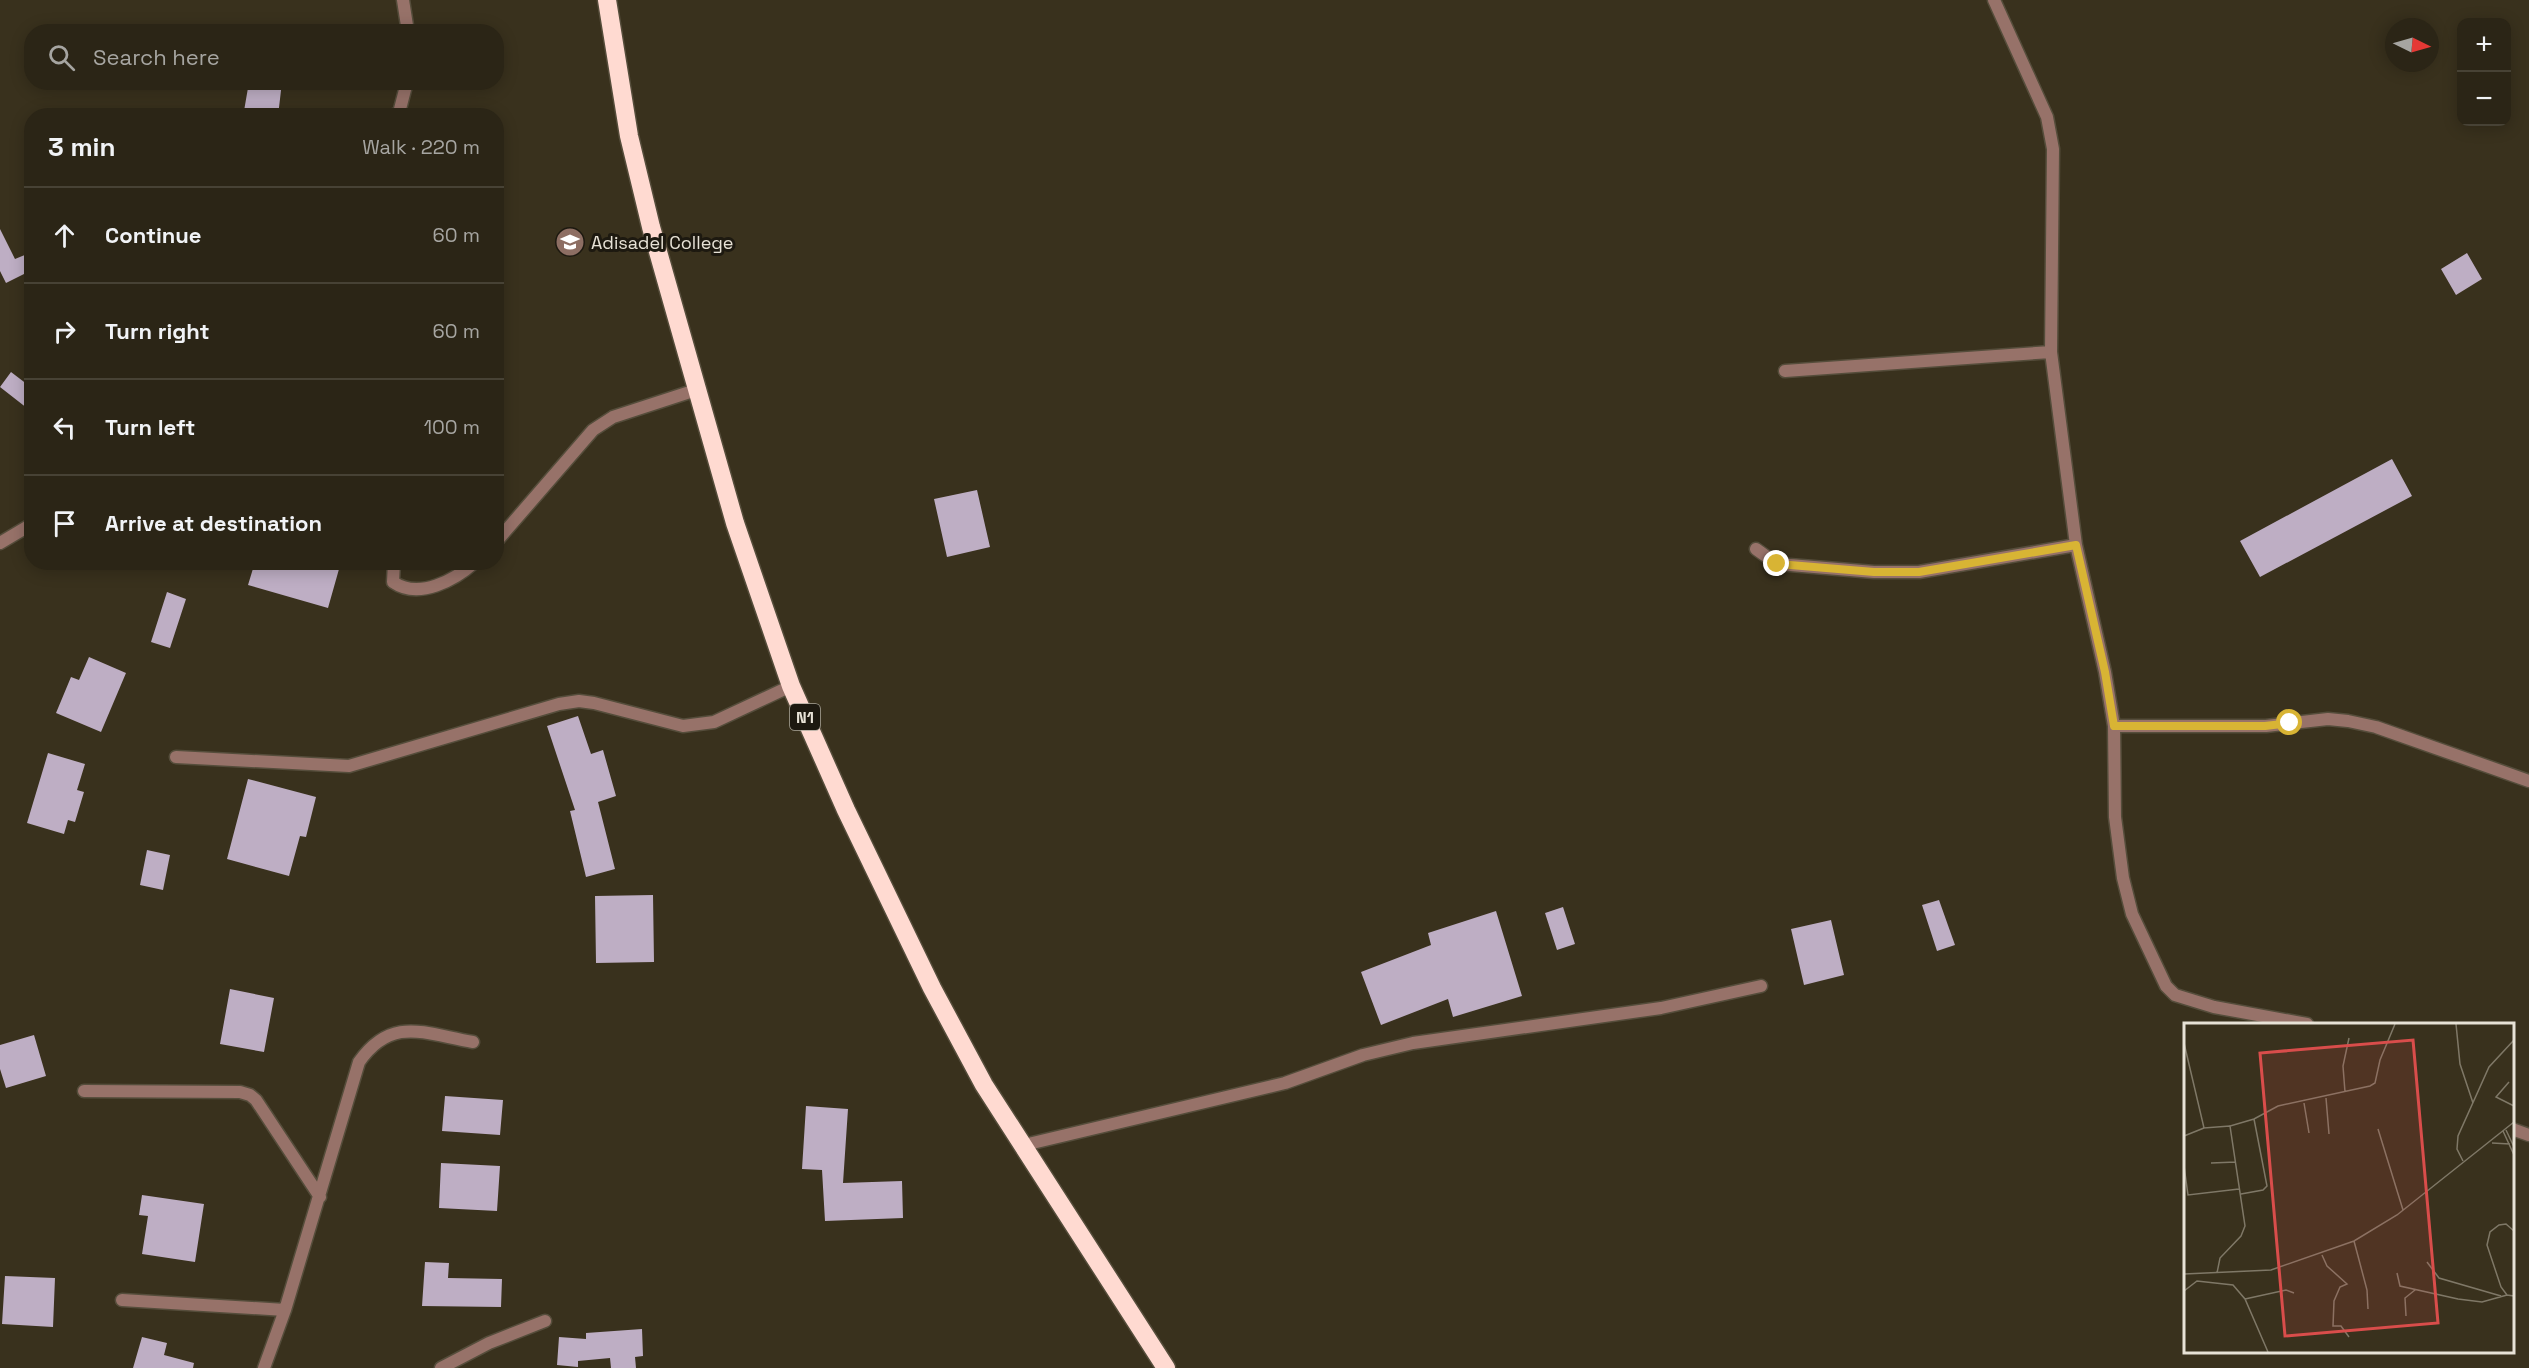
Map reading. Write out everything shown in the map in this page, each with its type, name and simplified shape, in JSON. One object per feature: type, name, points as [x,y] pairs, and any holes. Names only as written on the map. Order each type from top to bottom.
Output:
[{"type":"highway","name":"N1","points":[[608,0],[629,136],[696,390],[735,523],[791,686],[846,810],[932,988],[984,1085],[1109,1283],[1166,1368]]},
{"type":"street","points":[[403,0],[407,24]]},
{"type":"street","points":[[1994,0],[2048,117],[2053,149],[2051,352],[2076,545],[2105,672],[2114,726],[2115,817],[2122,878],[2132,914],[2166,986],[2175,995],[2192,1001],[2302,1023]]},
{"type":"street","points":[[400,108],[405,90]]},
{"type":"street","points":[[1785,371],[2051,352]]},
{"type":"street","points":[[504,533],[592,430],[613,417],[696,390]]},
{"type":"street","points":[[0,543],[24,529]]},
{"type":"street","points":[[1756,549],[1777,564],[1874,572],[1919,572],[2076,545]]},
{"type":"street","points":[[394,570],[393,582],[412,590],[440,584],[462,570]]},
{"type":"street","points":[[176,757],[349,766],[559,704],[579,701],[683,726],[714,723],[791,686]]},
{"type":"street","points":[[2114,726],[2265,726],[2328,719],[2348,721],[2376,728],[2529,781]]},
{"type":"street","points":[[1024,1145],[1285,1083],[1363,1054],[1413,1043],[1661,1008],[1761,986]]},
{"type":"street","points":[[264,1368],[285,1310],[359,1062],[381,1037],[393,1032],[409,1032],[473,1042]]},
{"type":"street","points":[[84,1090],[240,1092],[250,1095],[262,1108],[320,1197]]},
{"type":"street","points":[[2514,1130],[2529,1135]]},
{"type":"street","points":[[122,1300],[285,1310]]},
{"type":"street","points":[[441,1368],[489,1343],[545,1321]]},
{"type":"building","points":[[248,90],[281,90],[279,108],[245,108]]},
{"type":"building","points":[[0,229],[15,259],[24,255],[24,274],[6,283],[0,271]]},
{"type":"building","points":[[2467,253],[2482,279],[2456,295],[2441,269]]},
{"type":"building","points":[[11,372],[24,382],[24,406],[0,387]]},
{"type":"building","points":[[2392,459],[2412,496],[2260,577],[2240,541]]},
{"type":"building","points":[[977,490],[990,547],[947,557],[934,499]]},
{"type":"building","points":[[253,570],[339,570],[328,608],[248,585]]},
{"type":"building","points":[[167,592],[186,599],[170,648],[151,642]]},
{"type":"building","points":[[89,657],[126,673],[101,732],[56,713],[71,677],[79,680]]},
{"type":"building","points":[[578,716],[591,754],[603,750],[616,796],[598,802],[615,869],[586,877],[570,811],[575,810],[547,726]]},
{"type":"building","points":[[48,753],[85,764],[77,790],[84,792],[75,822],[68,820],[64,834],[27,823]]},
{"type":"building","points":[[248,779],[316,797],[306,837],[300,836],[289,876],[227,859]]},
{"type":"building","points":[[147,850],[170,855],[163,890],[140,885]]},
{"type":"building","points":[[653,895],[654,962],[596,963],[595,896]]},
{"type":"building","points":[[1939,900],[1955,945],[1937,951],[1922,905]]},
{"type":"building","points":[[1563,907],[1575,944],[1557,950],[1545,913]]},
{"type":"building","points":[[1496,911],[1522,996],[1453,1017],[1448,999],[1381,1025],[1361,972],[1431,945],[1428,933]]},
{"type":"building","points":[[1831,920],[1844,975],[1804,985],[1791,929]]},
{"type":"building","points":[[230,989],[274,998],[264,1052],[220,1044]]},
{"type":"building","points":[[34,1035],[46,1076],[6,1088],[0,1069],[0,1045]]},
{"type":"building","points":[[445,1096],[503,1100],[500,1135],[442,1131]]},
{"type":"building","points":[[806,1106],[848,1109],[843,1183],[902,1181],[903,1218],[825,1221],[822,1170],[802,1169]]},
{"type":"building","points":[[441,1163],[500,1166],[497,1211],[439,1208]]},
{"type":"building","points":[[142,1195],[204,1204],[195,1262],[142,1254],[148,1216],[139,1215]]},
{"type":"building","points":[[425,1262],[449,1263],[448,1278],[502,1279],[501,1307],[422,1306]]},
{"type":"building","points":[[5,1276],[55,1278],[53,1327],[2,1324]]},
{"type":"building","points":[[642,1329],[643,1356],[635,1357],[636,1368],[611,1368],[610,1358],[578,1361],[578,1367],[557,1365],[559,1337],[586,1339],[586,1333]]},
{"type":"building","points":[[142,1337],[167,1343],[164,1355],[194,1363],[193,1368],[133,1368]]},
{"type":"place","name":"Adisadel College","points":[[570,242]]},
{"type":"route","points":[[1777,564],[1874,572],[1919,572],[2000,560],[2076,545],[2105,672],[2114,726],[2265,726],[2290,723]]}]
